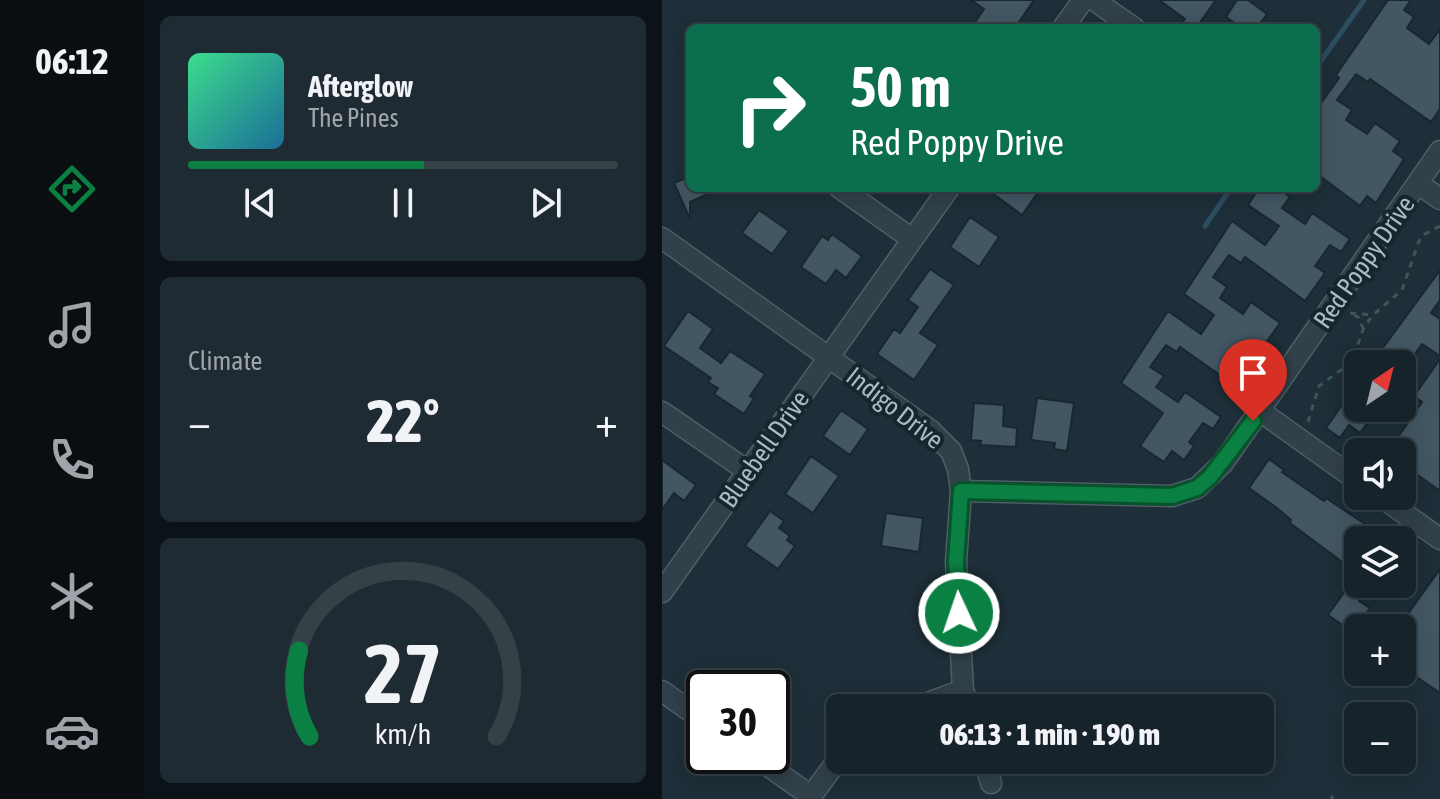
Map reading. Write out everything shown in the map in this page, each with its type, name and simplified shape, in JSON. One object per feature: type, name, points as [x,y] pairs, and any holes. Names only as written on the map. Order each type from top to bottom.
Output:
[{"type":"street","points":[[1066,24],[1083,0]]},
{"type":"street","points":[[1094,0],[1128,24]]},
{"type":"street","name":"Red Poppy Drive","points":[[961,491],[1172,496],[1197,488],[1210,477],[1260,411],[1440,151]]},
{"type":"street","points":[[1419,184],[1440,199]]},
{"type":"street","points":[[846,192],[912,239]]},
{"type":"street","name":"Bluebell Drive","points":[[662,592],[946,192]]},
{"type":"street","name":"Indigo Drive","points":[[663,241],[939,437],[955,461],[961,491],[956,562],[966,694]]},
{"type":"street","points":[[1260,411],[1344,471]]},
{"type":"street","points":[[662,412],[749,472]]},
{"type":"street","points":[[1400,510],[1440,539]]},
{"type":"street","points":[[662,691],[686,708]]},
{"type":"street","points":[[778,774],[810,798],[828,774]]},
{"type":"street","points":[[988,774],[991,783]]},
{"type":"path","points":[[1308,422],[1315,391],[1351,360],[1373,315],[1402,290],[1415,248],[1423,235],[1440,226]]},
{"type":"path","points":[[1363,330],[1358,317],[1350,313],[1373,315]]},
{"type":"building","points":[[971,0],[1034,0],[1018,24],[974,24],[984,9]]},
{"type":"building","points":[[1159,0],[1216,0],[1199,24],[1183,24],[1185,19]]},
{"type":"building","points":[[1237,0],[1248,0],[1267,14],[1260,24],[1236,24],[1226,17]]},
{"type":"building","points":[[1388,0],[1411,0],[1404,10],[1414,17],[1407,28],[1429,44],[1440,29],[1440,109],[1431,122],[1370,79],[1368,82],[1356,74],[1337,100],[1352,110],[1346,120],[1367,134],[1375,123],[1400,141],[1393,151],[1404,159],[1376,203],[1367,196],[1360,206],[1320,176],[1320,104],[1339,78],[1336,75]]},
{"type":"building","points":[[686,178],[686,192],[713,192],[690,202],[690,219],[674,183]]},
{"type":"building","points":[[990,192],[1038,192],[1022,215]]},
{"type":"building","points":[[1256,192],[1283,192],[1290,197],[1282,208],[1305,224],[1312,213],[1350,239],[1341,252],[1330,245],[1315,266],[1325,273],[1305,301],[1245,257],[1241,263],[1229,255],[1213,277],[1227,287],[1220,298],[1243,314],[1251,302],[1280,323],[1256,357],[1263,362],[1250,380],[1242,374],[1234,385],[1180,347],[1177,352],[1166,345],[1150,367],[1164,376],[1156,387],[1178,402],[1185,392],[1221,417],[1213,429],[1203,423],[1189,442],[1194,446],[1184,460],[1172,451],[1164,462],[1140,446],[1163,413],[1121,383],[1168,311],[1201,334],[1214,315],[1184,294],[1232,221],[1265,245],[1279,226],[1248,205]]},
{"type":"building","points":[[759,210],[789,231],[772,254],[742,233]]},
{"type":"building","points":[[970,217],[999,237],[979,267],[950,247]]},
{"type":"building","points":[[832,234],[862,256],[846,278],[836,270],[826,284],[801,267],[822,236],[828,240]]},
{"type":"building","points":[[930,269],[954,285],[920,333],[938,345],[914,380],[877,354],[894,329],[900,333],[918,307],[908,300]]},
{"type":"building","points":[[1440,270],[1440,300],[1431,313],[1440,319],[1440,356],[1422,344],[1416,353],[1416,350],[1381,350]]},
{"type":"building","points":[[688,311],[713,329],[700,348],[721,363],[730,351],[765,374],[750,396],[754,398],[744,414],[714,394],[718,388],[708,382],[711,378],[664,346]]},
{"type":"building","points":[[1440,359],[1440,491],[1416,474],[1416,438],[1398,438],[1408,422],[1416,422],[1416,411],[1422,402],[1416,398]]},
{"type":"building","points":[[1037,398],[1074,403],[1067,451],[1054,449],[1055,443],[1031,440]]},
{"type":"building","points":[[1344,402],[1344,422],[1368,422],[1360,433],[1349,425],[1340,438],[1326,428]]},
{"type":"building","points":[[974,403],[1004,405],[1003,426],[1017,428],[1016,447],[980,445],[981,441],[971,440]]},
{"type":"building","points":[[841,410],[868,429],[850,455],[823,436]]},
{"type":"building","points":[[811,456],[839,476],[813,513],[785,494]]},
{"type":"building","points":[[1269,459],[1284,470],[1282,472],[1324,501],[1326,498],[1368,526],[1344,526],[1344,563],[1249,488]]},
{"type":"building","points":[[662,460],[696,485],[684,501],[674,493],[662,510]]},
{"type":"building","points":[[770,511],[784,521],[779,528],[790,536],[787,540],[795,546],[778,569],[745,546]]},
{"type":"building","points":[[886,513],[923,518],[919,552],[881,546]]},
{"type":"building","points":[[1440,569],[1440,693],[1416,677],[1416,614],[1408,614]]},
{"type":"building","points":[[1344,592],[1344,598],[1361,598],[1359,601],[1370,608],[1366,614],[1344,614],[1344,626],[1328,615]]},
{"type":"waterway","points":[[1320,62],[1364,0]]},
{"type":"waterway","points":[[1205,226],[1228,192]]},
{"type":"route","points":[[959,613],[956,562],[961,491],[1172,496],[1197,488],[1210,477],[1253,421]]}]
